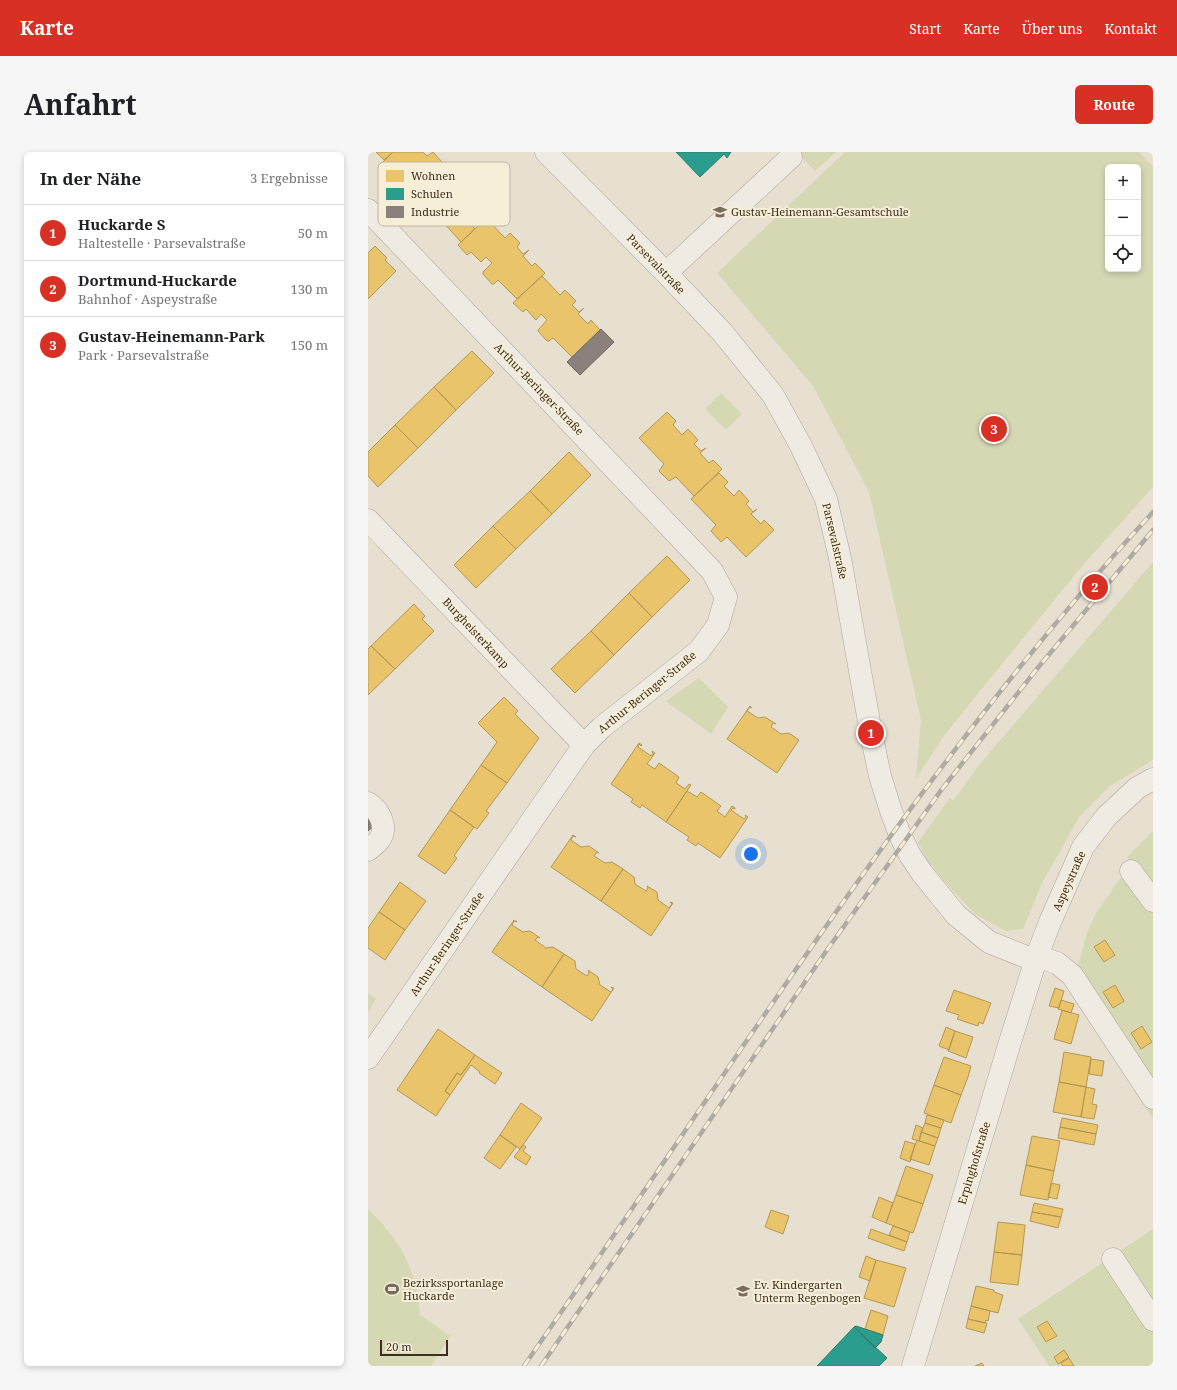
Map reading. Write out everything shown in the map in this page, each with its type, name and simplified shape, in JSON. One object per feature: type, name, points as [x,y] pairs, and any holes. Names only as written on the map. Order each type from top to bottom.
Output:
[{"type":"street","name":"Parsevalstraße","points":[[546,152],[666,273],[722,332],[772,395],[802,446],[826,499],[840,558],[870,734],[880,776],[891,811],[900,835],[910,855],[936,891],[956,915],[974,931],[989,942],[1036,958],[1057,963],[1072,975],[1153,1098]]},
{"type":"street","points":[[666,273],[791,156]]},
{"type":"street","name":"Arthur-Beringer-Straße","points":[[368,210],[378,220]]},
{"type":"street","name":"Arthur-Beringer-Straße","points":[[368,1058],[584,745],[602,727],[699,651],[718,625],[726,597],[712,571],[383,226]]},
{"type":"street","name":"Burgheisterkamp","points":[[368,520],[584,745]]},
{"type":"street","name":"Aspeystraße","points":[[1036,958],[1050,922],[1084,847],[1106,818],[1137,788],[1153,779]]},
{"type":"street","points":[[368,803],[380,814],[384,828],[380,839],[368,850]]},
{"type":"street","points":[[1131,872],[1153,901]]},
{"type":"street","name":"Erpinghofstraße","points":[[913,1366],[1036,958]]},
{"type":"street","points":[[1113,1259],[1153,1320]]},
{"type":"green space","points":[[797,152],[836,152],[815,171]]},
{"type":"green space","points":[[845,152],[1139,152],[1153,167],[1153,487],[1083,565],[976,696],[943,737],[916,779],[921,720],[869,492],[813,386],[717,273]]},
{"type":"green space","points":[[721,393],[742,414],[726,430],[705,409]]},
{"type":"green space","points":[[1153,562],[1153,760],[1110,786],[1080,816],[1042,883],[1023,929],[1006,931],[975,914],[944,881],[927,860],[918,842],[950,798],[953,801],[979,765]]},
{"type":"green space","points":[[699,678],[728,707],[711,734],[666,701]]},
{"type":"green space","points":[[1153,831],[1153,1119],[1066,983],[1078,965],[1088,930],[1096,913],[1131,863],[1127,857]]},
{"type":"green space","points":[[368,993],[376,999],[368,1012]]},
{"type":"green space","name":"Bezirkssportanlage Huckarde","points":[[368,1209],[389,1232],[405,1256],[415,1283],[420,1315],[450,1336],[431,1366],[368,1366]]},
{"type":"green space","points":[[1153,1229],[1153,1366],[1049,1366],[1018,1319]]},
{"type":"building: Wohnen","points":[[376,152],[393,152],[384,160]]},
{"type":"building: Wohnen","points":[[393,152],[423,152],[427,156],[433,152],[442,162],[383,162]]},
{"type":"building: Wohnen","points":[[447,226],[472,226],[475,229],[461,242]]},
{"type":"building: Wohnen","points":[[478,226],[494,226],[505,238],[510,233],[520,243],[517,247],[523,254],[529,250],[523,256],[532,266],[535,263],[545,273],[517,299],[498,280],[492,284],[483,274],[483,272],[492,263],[486,257],[481,262],[471,252],[467,255],[458,245]]},
{"type":"building: Wohnen","points":[[375,246],[387,258],[385,260],[396,271],[368,299],[368,253]]},
{"type":"building: Wohnen","points":[[542,276],[560,295],[565,290],[576,301],[572,305],[579,312],[584,308],[578,314],[588,324],[591,320],[600,330],[572,357],[553,338],[547,341],[538,331],[547,320],[541,314],[536,320],[526,309],[523,312],[513,303]]},
{"type":"building: Wohnen","points":[[472,351],[494,373],[456,410],[434,387]]},
{"type":"building: Wohnen","points":[[434,387],[456,410],[418,448],[395,425]]},
{"type":"building: Wohnen","points":[[667,412],[676,421],[673,425],[682,435],[688,429],[698,440],[694,444],[701,451],[706,448],[700,453],[709,463],[713,460],[722,469],[694,496],[676,477],[669,481],[659,471],[664,464],[639,438]]},
{"type":"building: Wohnen","points":[[395,425],[418,448],[378,487],[368,476],[368,452]]},
{"type":"building: Wohnen","points":[[569,452],[591,475],[552,514],[530,491]]},
{"type":"building: Wohnen","points":[[719,473],[728,482],[724,486],[734,496],[739,490],[749,501],[746,504],[753,512],[757,509],[751,514],[761,524],[764,520],[774,530],[746,557],[727,537],[721,542],[711,531],[716,525],[691,499]]},
{"type":"building: Wohnen","points":[[530,491],[552,514],[516,549],[493,526]]},
{"type":"building: Wohnen","points":[[493,526],[516,549],[476,588],[454,565]]},
{"type":"building: Wohnen","points":[[667,556],[690,580],[652,617],[629,593]]},
{"type":"building: Wohnen","points":[[629,593],[652,617],[614,655],[591,631]]},
{"type":"building: Wohnen","points":[[414,604],[425,616],[422,619],[434,631],[395,669],[371,646]]},
{"type":"building: Wohnen","points":[[591,631],[614,655],[575,693],[551,669]]},
{"type":"building: Wohnen","points":[[371,646],[395,669],[368,695],[368,649]]},
{"type":"building: Wohnen","points":[[504,697],[518,711],[515,714],[539,738],[507,783],[481,765],[497,742],[478,723]]},
{"type":"building: Wohnen","points":[[750,706],[752,708],[750,707],[747,711],[758,718],[765,717],[776,724],[773,723],[771,727],[781,734],[789,733],[799,740],[777,773],[727,739]]},
{"type":"building: Wohnen","points":[[639,743],[642,745],[641,746],[639,744],[638,747],[651,756],[653,753],[652,751],[655,753],[647,764],[655,769],[659,763],[679,777],[676,783],[685,789],[689,784],[691,785],[666,822],[642,805],[640,808],[631,802],[633,799],[611,784]]},
{"type":"building: Wohnen","points":[[481,765],[507,783],[486,811],[489,813],[477,829],[450,810]]},
{"type":"building: Wohnen","points":[[687,791],[697,797],[701,792],[721,806],[717,811],[725,817],[732,806],[735,809],[733,808],[731,810],[744,819],[746,817],[745,815],[748,817],[720,858],[698,843],[696,846],[687,840],[689,837],[666,822]]},
{"type":"building: Wohnen","points":[[450,810],[474,827],[454,856],[457,858],[445,874],[418,856]]},
{"type":"building: Wohnen","points":[[573,835],[576,837],[573,836],[571,840],[581,847],[589,846],[599,853],[597,852],[594,856],[605,863],[612,862],[623,869],[601,901],[551,867]]},
{"type":"building: Wohnen","points":[[623,869],[634,877],[635,884],[646,891],[648,888],[647,886],[657,892],[658,900],[669,908],[672,904],[670,902],[673,903],[651,936],[601,901]]},
{"type":"building: Wohnen","points":[[400,882],[426,901],[405,930],[379,912]]},
{"type":"building: Wohnen","points":[[379,912],[405,930],[385,960],[368,948],[368,928]]},
{"type":"building: Wohnen","points":[[514,920],[517,922],[514,921],[512,925],[523,932],[530,931],[540,938],[538,937],[535,940],[546,948],[553,947],[564,954],[542,987],[492,952]]},
{"type":"building: Wohnen","points":[[1105,940],[1115,955],[1104,962],[1094,947]]},
{"type":"building: Wohnen","points":[[564,954],[575,961],[576,969],[587,976],[589,973],[588,970],[598,977],[600,985],[611,992],[613,989],[611,987],[614,988],[592,1021],[542,987]]},
{"type":"building: Wohnen","points":[[1115,985],[1124,1001],[1113,1008],[1103,992]]},
{"type":"building: Wohnen","points":[[1055,988],[1064,991],[1059,1008],[1049,1006]]},
{"type":"building: Wohnen","points":[[954,990],[991,1003],[983,1024],[979,1022],[978,1026],[957,1019],[959,1015],[946,1011]]},
{"type":"building: Wohnen","points":[[1061,1000],[1074,1004],[1071,1013],[1058,1009]]},
{"type":"building: Wohnen","points":[[1062,1010],[1079,1015],[1071,1044],[1054,1039]]},
{"type":"building: Wohnen","points":[[1142,1026],[1152,1042],[1141,1049],[1131,1033]]},
{"type":"building: Wohnen","points":[[946,1027],[955,1031],[949,1050],[939,1046]]},
{"type":"building: Wohnen","points":[[438,1029],[475,1055],[461,1075],[457,1073],[445,1091],[450,1095],[436,1116],[397,1090]]},
{"type":"building: Wohnen","points":[[955,1031],[973,1037],[966,1058],[948,1051]]},
{"type":"building: Wohnen","points":[[1064,1052],[1091,1057],[1086,1087],[1059,1082]]},
{"type":"building: Wohnen","points":[[475,1055],[502,1073],[495,1084],[479,1073],[480,1072],[471,1065],[450,1095],[445,1091],[457,1073],[461,1075]]},
{"type":"building: Wohnen","points":[[944,1057],[971,1066],[961,1095],[934,1085]]},
{"type":"building: Wohnen","points":[[1091,1059],[1104,1061],[1102,1076],[1089,1074]]},
{"type":"building: Wohnen","points":[[1059,1082],[1086,1087],[1081,1117],[1053,1112]]},
{"type":"building: Wohnen","points":[[934,1085],[961,1095],[951,1123],[924,1113]]},
{"type":"building: Wohnen","points":[[1086,1087],[1095,1089],[1092,1104],[1097,1105],[1094,1119],[1081,1117]]},
{"type":"building: Wohnen","points":[[521,1103],[542,1118],[520,1149],[500,1135]]},
{"type":"building: Wohnen","points":[[927,1115],[944,1120],[941,1128],[925,1123]]},
{"type":"building: Wohnen","points":[[1062,1118],[1098,1125],[1096,1134],[1060,1127]]},
{"type":"building: Wohnen","points":[[925,1123],[941,1128],[938,1138],[921,1132]]},
{"type":"building: Wohnen","points":[[916,1125],[923,1128],[919,1141],[912,1139]]},
{"type":"building: Wohnen","points":[[1060,1127],[1096,1134],[1094,1145],[1058,1138]]},
{"type":"building: Wohnen","points":[[921,1132],[938,1138],[935,1146],[919,1141]]},
{"type":"building: Wohnen","points":[[500,1135],[516,1147],[500,1169],[484,1158]]},
{"type":"building: Wohnen","points":[[1032,1136],[1060,1141],[1054,1171],[1026,1165]]},
{"type":"building: Wohnen","points":[[917,1140],[935,1146],[929,1165],[910,1159]]},
{"type":"building: Wohnen","points":[[905,1141],[915,1144],[910,1162],[900,1158]]},
{"type":"building: Wohnen","points":[[523,1145],[526,1147],[523,1151],[531,1157],[526,1165],[514,1157]]},
{"type":"building: Wohnen","points":[[1026,1165],[1054,1171],[1048,1200],[1020,1195]]},
{"type":"building: Wohnen","points":[[906,1166],[933,1175],[923,1204],[896,1195]]},
{"type":"building: Wohnen","points":[[1051,1183],[1060,1185],[1057,1199],[1048,1197]]},
{"type":"building: Wohnen","points":[[896,1195],[923,1204],[913,1233],[886,1223]]},
{"type":"building: Wohnen","points":[[879,1197],[893,1203],[886,1223],[872,1217]]},
{"type":"building: Wohnen","points":[[1034,1203],[1063,1209],[1061,1217],[1032,1212]]},
{"type":"building: Wohnen","points":[[771,1210],[789,1216],[783,1234],[765,1227]]},
{"type":"building: Wohnen","points":[[1032,1212],[1061,1217],[1058,1228],[1030,1221]]},
{"type":"building: Wohnen","points":[[998,1222],[1025,1225],[1022,1255],[994,1252]]},
{"type":"building: Wohnen","points":[[893,1226],[910,1232],[907,1242],[889,1235]]},
{"type":"building: Wohnen","points":[[871,1229],[907,1242],[904,1251],[868,1238]]},
{"type":"building: Wohnen","points":[[994,1252],[1022,1255],[1018,1285],[990,1282]]},
{"type":"building: Wohnen","points":[[866,1256],[876,1260],[870,1281],[859,1277]]},
{"type":"building: Wohnen","points":[[876,1260],[906,1268],[894,1307],[864,1298]]},
{"type":"building: Wohnen","points":[[976,1286],[994,1290],[994,1292],[1003,1295],[998,1313],[971,1306]]},
{"type":"building: Wohnen","points":[[971,1306],[990,1311],[988,1321],[986,1320],[985,1323],[968,1319]]},
{"type":"building: Wohnen","points":[[871,1310],[888,1316],[883,1335],[865,1329]]},
{"type":"building: Wohnen","points":[[968,1319],[987,1323],[984,1333],[966,1328]]},
{"type":"building: Wohnen","points":[[1047,1321],[1057,1336],[1046,1342],[1037,1327]]},
{"type":"building: Wohnen","points":[[1064,1350],[1069,1357],[1058,1364],[1054,1357]]},
{"type":"building: Wohnen","points":[[1069,1358],[1074,1366],[1063,1366],[1061,1363]]},
{"type":"building: Wohnen","points":[[982,1363],[984,1366],[975,1366]]},
{"type":"building: Schulen","points":[[676,152],[731,152],[727,158],[724,154],[700,177]]},
{"type":"building: Schulen","points":[[856,1326],[883,1335],[881,1342],[875,1348],[854,1327]]},
{"type":"building: Schulen","points":[[854,1327],[887,1358],[879,1366],[817,1366]]},
{"type":"building: Industrie","points":[[601,329],[614,342],[580,375],[567,362]]},
{"type":"building: Industrie","points":[[368,818],[375,825],[368,831]]},
{"type":"railway","points":[[524,1366],[776,998],[877,854],[929,784],[1038,645],[1094,578],[1153,512]]},
{"type":"railway","points":[[541,1366],[827,950],[942,789],[1036,670],[1153,530]]},
{"type":"place","name":"Gustav-Heinemann-Gesamtschule","points":[[720,212]]},
{"type":"place","name":"Gustav-Heinemann-Park","points":[[994,429]]},
{"type":"place","name":"Dortmund-Huckarde","points":[[1095,587]]},
{"type":"place","name":"Huckarde S","points":[[871,733]]},
{"type":"place","name":"Bezirkssportanlage Huckarde","points":[[392,1289]]},
{"type":"place","name":"Ev. Kindergarten Unterm Regenbogen","points":[[743,1291]]}]
